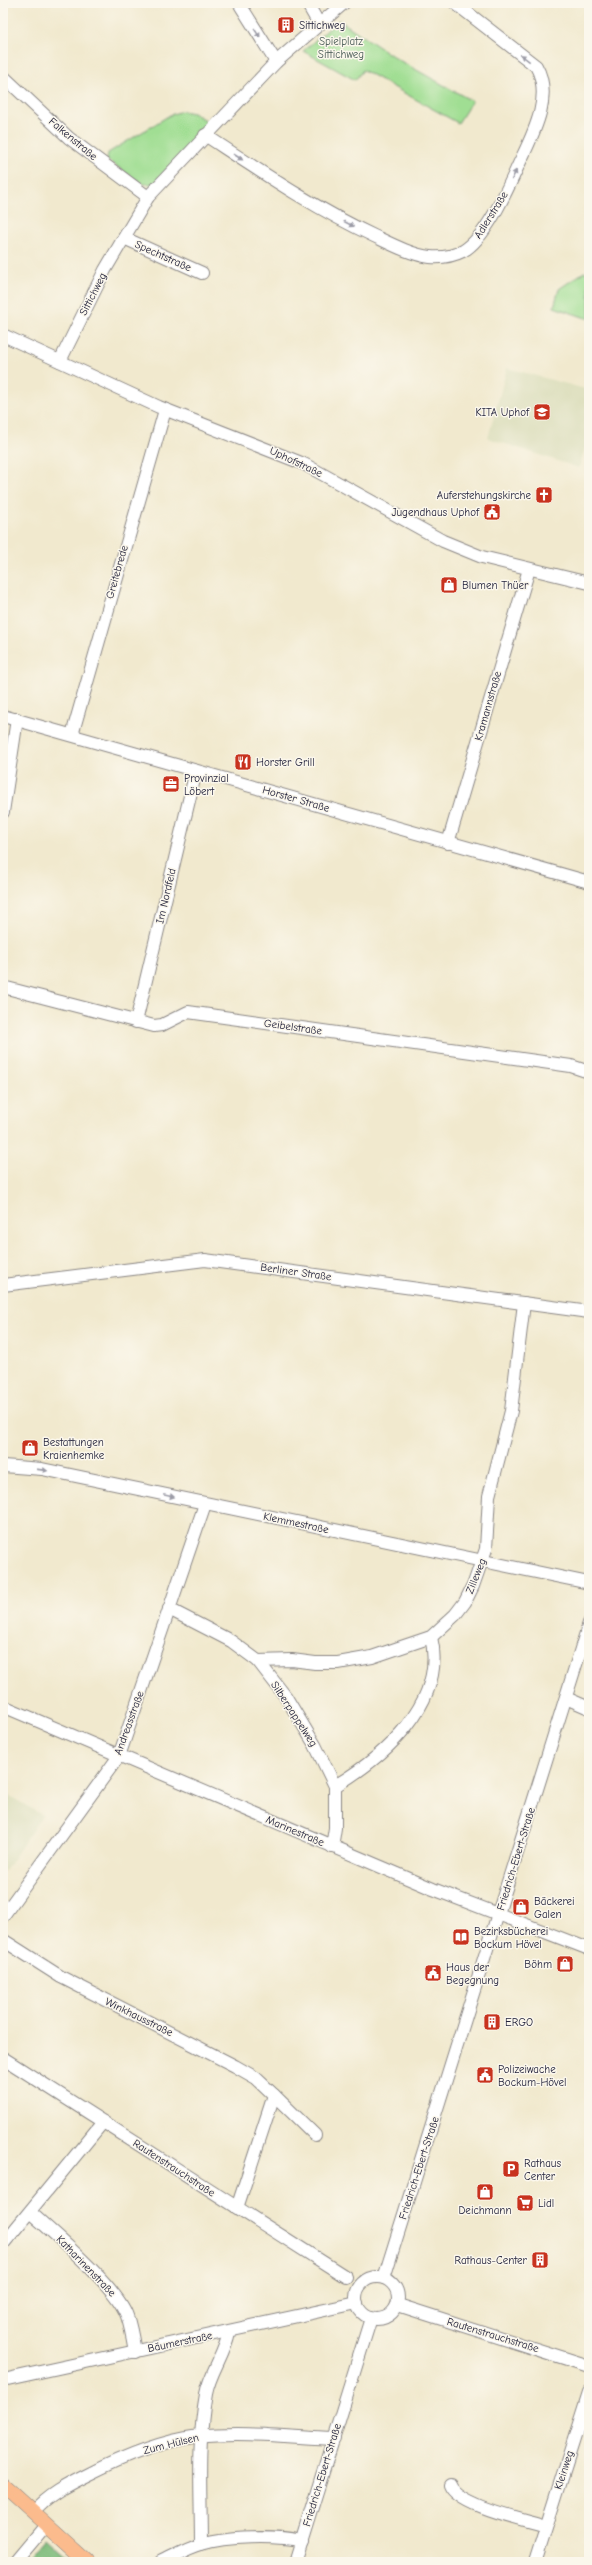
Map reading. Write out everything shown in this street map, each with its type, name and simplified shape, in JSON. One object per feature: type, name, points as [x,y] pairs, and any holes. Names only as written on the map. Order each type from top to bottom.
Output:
[{"type":"main road","points":[[3,2485],[88,2562]]},
{"type":"street","points":[[239,3],[276,62]]},
{"type":"street","points":[[307,3],[319,24]]},
{"type":"street","name":"Sittichweg","points":[[60,361],[95,290],[148,197],[276,62],[344,3]]},
{"type":"street","name":"Adlerstraße","points":[[205,136],[303,199],[383,240],[429,257],[448,256],[463,251],[480,234],[506,191],[530,137],[544,90],[542,77],[536,66],[456,3]]},
{"type":"street","name":"Falkenstraße","points":[[3,76],[70,138],[148,197]]},
{"type":"street","name":"Spechtstraße","points":[[124,238],[202,273]]},
{"type":"street","name":"Uphofstraße","points":[[3,334],[165,410],[304,464],[443,542],[482,557],[589,583]]},
{"type":"street","name":"Greitebrede","points":[[72,735],[165,410]]},
{"type":"street","name":"Kramannstraße","points":[[448,842],[529,569]]},
{"type":"street","name":"Horster Straße","points":[[3,716],[589,882]]},
{"type":"street","points":[[3,812],[5,778],[17,719]]},
{"type":"street","name":"Im Nordfeld","points":[[136,1022],[196,771]]},
{"type":"street","name":"Geibelstraße","points":[[3,987],[154,1026],[162,1025],[188,1012],[571,1066],[589,1072]]},
{"type":"street","name":"Berliner Straße","points":[[3,1285],[205,1260],[589,1312]]},
{"type":"street","name":"Zilleweg","points":[[258,1661],[292,1660],[315,1663],[338,1663],[372,1657],[431,1637],[455,1615],[465,1602],[483,1562],[486,1549],[489,1496],[511,1411],[524,1303]]},
{"type":"street","name":"Klemmestraße","points":[[3,1466],[42,1469],[589,1583]]},
{"type":"street","name":"Andreasstraße","points":[[3,1916],[119,1756],[205,1504]]},
{"type":"street","name":"Silberpappelweg","points":[[169,1609],[231,1641],[258,1661],[286,1697],[315,1745],[335,1786],[332,1847]]},
{"type":"street","name":"Friedrich-Ebert-Straße","points":[[384,2278],[499,1916],[589,1623]]},
{"type":"street","points":[[335,1786],[388,1748],[410,1722],[430,1685],[435,1666],[431,1637]]},
{"type":"street","points":[[566,1698],[589,1708]]},
{"type":"street","name":"Marinestraße","points":[[3,1706],[332,1847],[499,1916],[589,1949]]},
{"type":"street","name":"Winkhausstraße","points":[[3,1940],[61,1978],[256,2078],[315,2135]]},
{"type":"street","name":"Rautenstrauchstraße","points":[[3,2058],[346,2277]]},
{"type":"street","points":[[237,2208],[274,2095]]},
{"type":"street","points":[[3,2244],[103,2122]]},
{"type":"street","name":"Katharinenstraße","points":[[30,2212],[92,2270],[120,2302],[127,2315],[135,2352]]},
{"type":"street","points":[[377,2277],[384,2278],[397,2288],[398,2305],[390,2316],[377,2319],[371,2318],[359,2310],[356,2303],[357,2291],[365,2281],[377,2277]]},
{"type":"street","name":"Bäumerstraße","points":[[3,2380],[229,2332],[356,2303]]},
{"type":"street","name":"Rautenstrauchstraße","points":[[398,2305],[589,2366]]},
{"type":"street","name":"Friedrich-Ebert-Straße","points":[[297,2562],[302,2541],[371,2318]]},
{"type":"street","points":[[202,2544],[201,2436],[206,2394],[228,2342],[229,2332]]},
{"type":"street","name":"Kleinweg","points":[[534,2562],[589,2392]]},
{"type":"street","name":"Zum Hülsen","points":[[33,2512],[44,2499],[117,2459],[167,2443],[201,2436],[261,2435],[334,2439]]},
{"type":"street","points":[[451,2485],[453,2491],[466,2500],[546,2526]]},
{"type":"street","points":[[15,2562],[46,2525]]},
{"type":"street","points":[[161,2562],[202,2544],[254,2537],[290,2538],[302,2541]]},
{"type":"shaded area","name":"KITA Uphof","points":[[507,368],[589,390],[589,434],[579,468],[488,438]]},
{"type":"shaded area","points":[[3,1792],[42,1815],[5,1871],[3,1870]]},
{"type":"green space","name":"Spielplatz Sittichweg","points":[[339,20],[397,59],[472,101],[458,123],[363,70],[355,80],[303,51]]},
{"type":"green space","points":[[182,111],[193,113],[205,120],[206,128],[153,184],[143,184],[107,160],[108,153],[170,115]]},
{"type":"green space","points":[[584,272],[589,274],[589,319],[554,307],[559,289]]},
{"type":"green space","points":[[45,2538],[71,2562],[24,2562]]},
{"type":"place","name":"Sittichweg","points":[[286,25]]},
{"type":"place","name":"KITA Uphof","points":[[542,412]]},
{"type":"place","name":"Auferstehungskirche","points":[[544,495]]},
{"type":"place","name":"Jugendhaus Uphof","points":[[492,512]]},
{"type":"place","name":"Blumen Thüer","points":[[449,585]]},
{"type":"place","name":"Horster Grill","points":[[243,762]]},
{"type":"place","name":"Provinzial Löbert","points":[[171,784]]},
{"type":"place","name":"Bestattungen Kraienhemke","points":[[30,1448]]},
{"type":"place","name":"Bäckerei Galen","points":[[521,1907]]},
{"type":"place","name":"Bezirksbücherei Bockum Hövel","points":[[461,1937]]},
{"type":"place","name":"Böhm","points":[[565,1964]]},
{"type":"place","name":"Haus der Begegnung","points":[[433,1973]]},
{"type":"place","name":"ERGO","points":[[492,2022]]},
{"type":"place","name":"Polizeiwache Bockum-Hövel","points":[[485,2075]]},
{"type":"place","name":"Rathaus Center","points":[[511,2169]]},
{"type":"place","name":"Deichmann","points":[[485,2192]]},
{"type":"place","name":"Lidl","points":[[525,2203]]},
{"type":"place","name":"Rathaus-Center","points":[[540,2260]]}]
